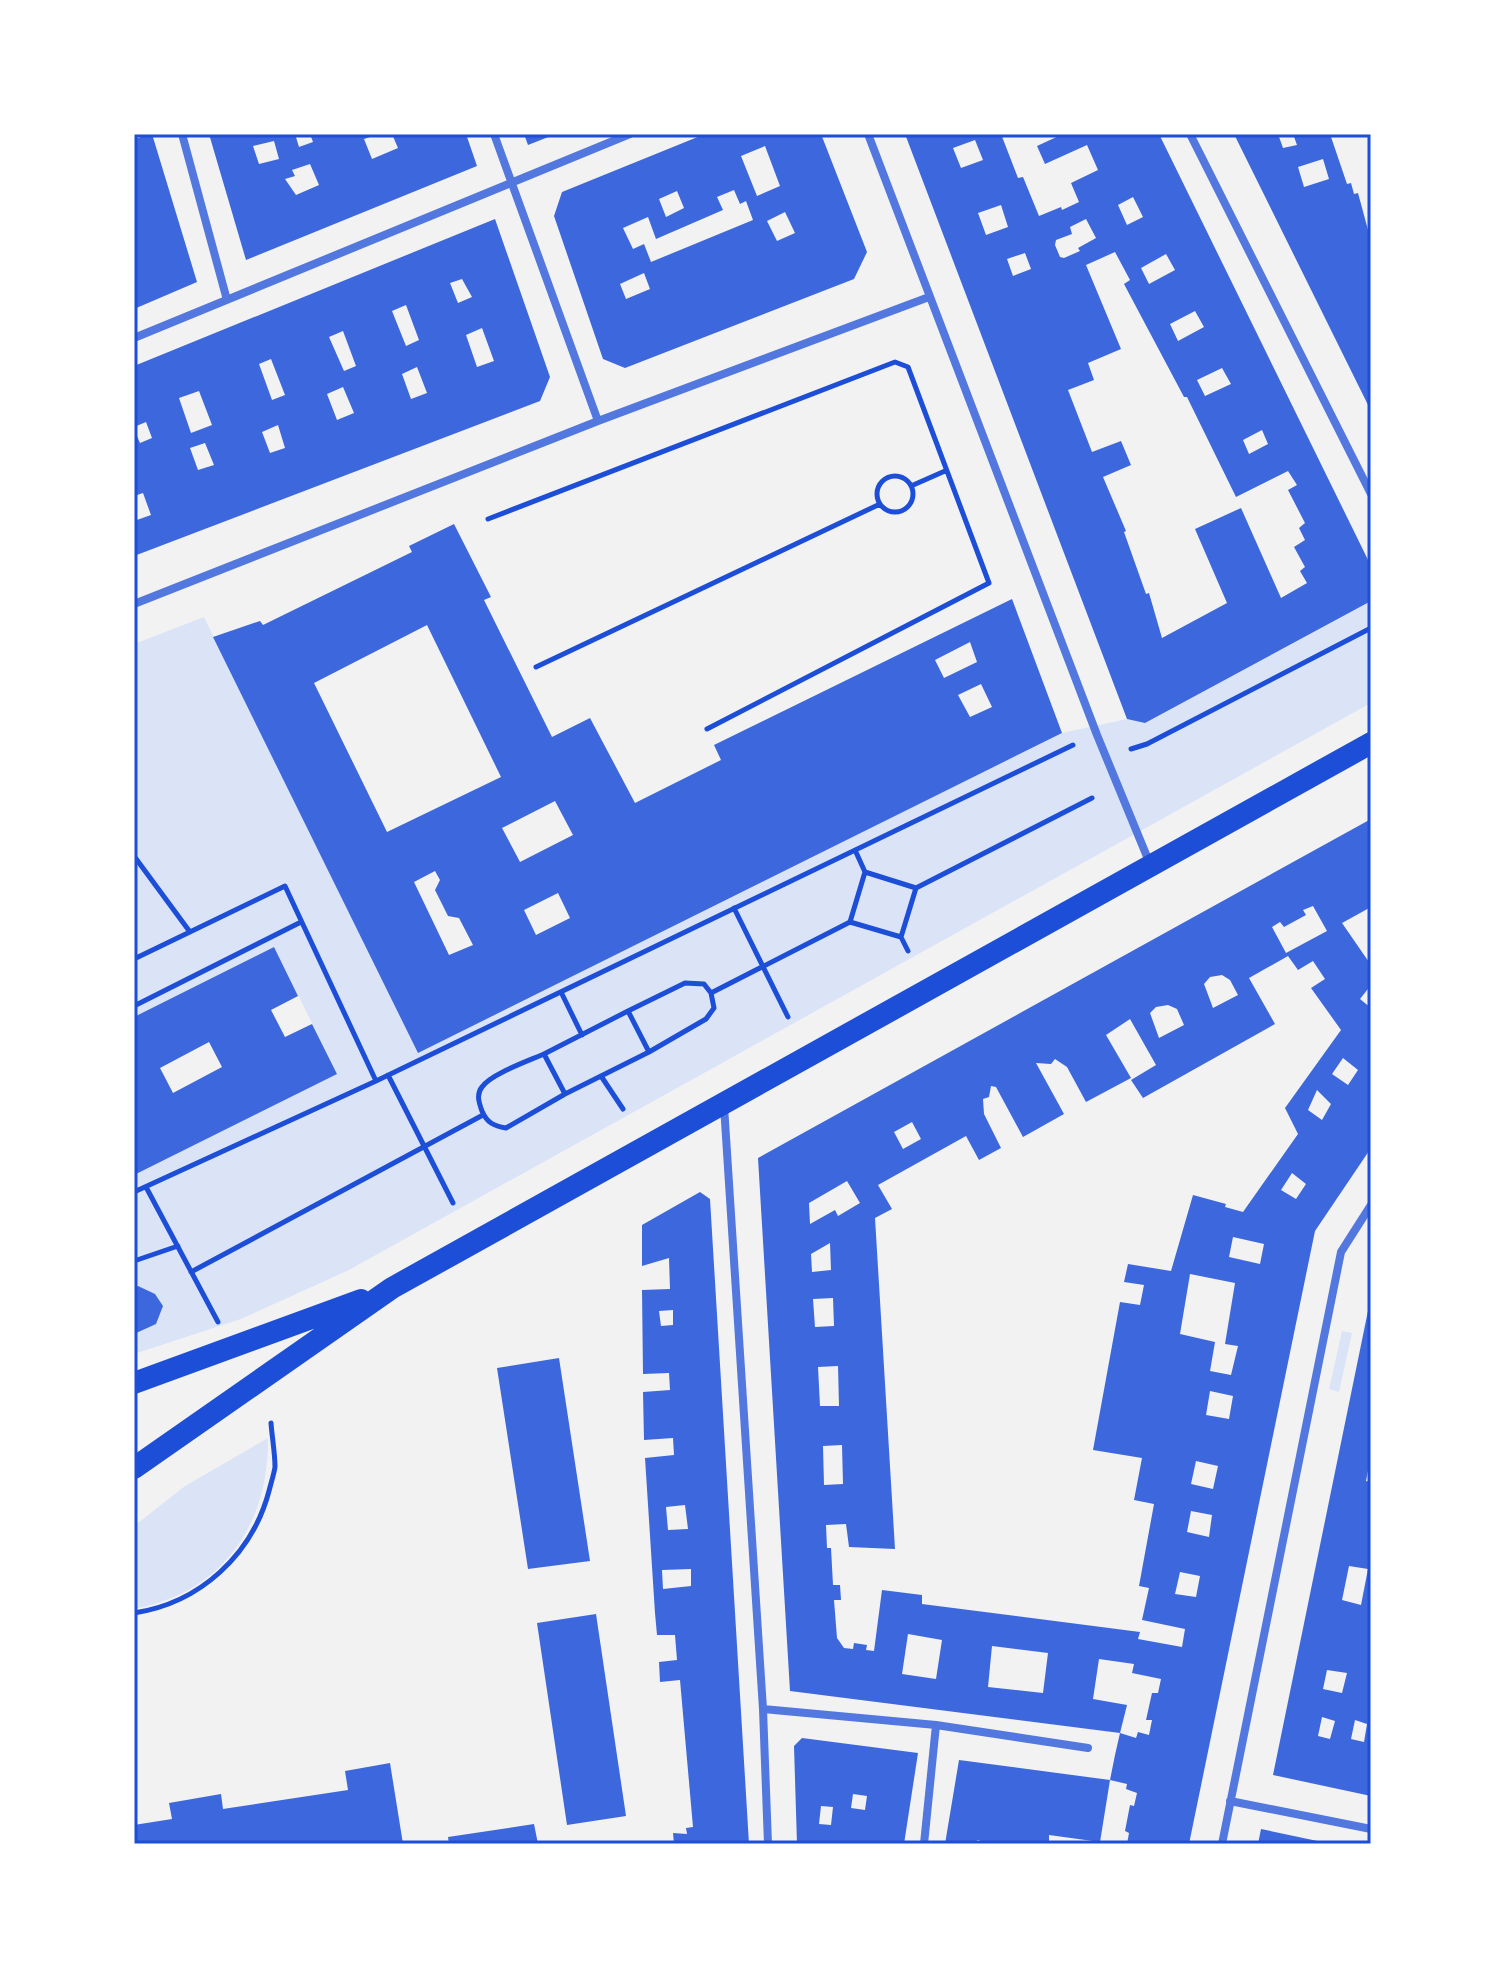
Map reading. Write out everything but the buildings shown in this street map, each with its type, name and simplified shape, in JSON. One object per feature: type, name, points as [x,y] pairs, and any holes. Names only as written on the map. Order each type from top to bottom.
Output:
[{"type":"highway","points":[[134,1468],[392,1288],[1371,743]]},
{"type":"highway","points":[[134,1383],[392,1288]]},
{"type":"street","points":[[182,134],[227,300]]},
{"type":"street","points":[[494,134],[598,421]]},
{"type":"street","points":[[134,338],[630,134]]},
{"type":"street","points":[[868,134],[1097,735],[1150,864]]},
{"type":"street","points":[[1190,134],[1371,494]]},
{"type":"street","points":[[134,604],[598,421],[929,297]]},
{"type":"street","points":[[724,1101],[763,1709],[768,1844]]},
{"type":"street","points":[[1222,1844],[1341,1252],[1371,1205]]},
{"type":"street","points":[[763,1709],[936,1725],[1088,1748]]},
{"type":"street","points":[[924,1844],[936,1725]]},
{"type":"street","points":[[1230,1801],[1371,1829]]},
{"type":"path","points":[[488,519],[895,362],[908,367],[989,583],[707,729]]},
{"type":"path","points":[[911,486],[945,471]]},
{"type":"path","points":[[892,477],[903,478],[911,486],[914,497],[909,507],[899,512],[888,511],[880,504],[877,492],[882,482],[892,477]]},
{"type":"path","points":[[536,667],[880,504]]},
{"type":"path","points":[[1131,749],[1147,744],[1371,628]]},
{"type":"path","points":[[134,1192],[376,1081],[1073,745]]},
{"type":"path","points":[[865,872],[916,888],[1092,798]]},
{"type":"path","points":[[850,922],[865,872],[855,850]]},
{"type":"path","points":[[134,856],[190,932]]},
{"type":"path","points":[[134,959],[285,886],[376,1081]]},
{"type":"path","points":[[908,951],[901,937],[916,888]]},
{"type":"path","points":[[734,908],[788,1017]]},
{"type":"path","points":[[134,1006],[301,922]]},
{"type":"path","points":[[711,993],[850,922],[901,937]]},
{"type":"path","points":[[685,983],[704,984],[711,993],[714,1008],[706,1019],[649,1052],[506,1128],[491,1125],[483,1115],[478,1097],[481,1088],[490,1080],[685,983]]},
{"type":"path","points":[[561,992],[582,1035]]},
{"type":"path","points":[[628,1011],[649,1052]]},
{"type":"path","points":[[544,1054],[565,1094]]},
{"type":"path","points":[[388,1075],[453,1203]]},
{"type":"path","points":[[601,1076],[623,1109]]},
{"type":"path","points":[[191,1272],[483,1115]]},
{"type":"path","points":[[146,1187],[218,1322]]},
{"type":"path","points":[[134,1261],[178,1246]]},
{"type":"path","points":[[134,1613],[158,1609],[203,1587],[216,1578],[255,1530],[275,1468],[271,1423]]},
{"type":"shaded area","points":[[1371,601],[1371,703],[347,1271],[241,1319],[134,1354],[134,1175],[337,1073],[274,947],[134,1017],[134,644],[204,617],[418,1052],[1062,733],[1127,719],[1145,723]]},
{"type":"shaded area","points":[[1342,1331],[1352,1333],[1339,1392],[1329,1389]]},
{"type":"shaded area","points":[[268,1438],[260,1499],[249,1526],[234,1550],[215,1571],[192,1588],[165,1601],[134,1609],[134,1526],[185,1486]]}]
